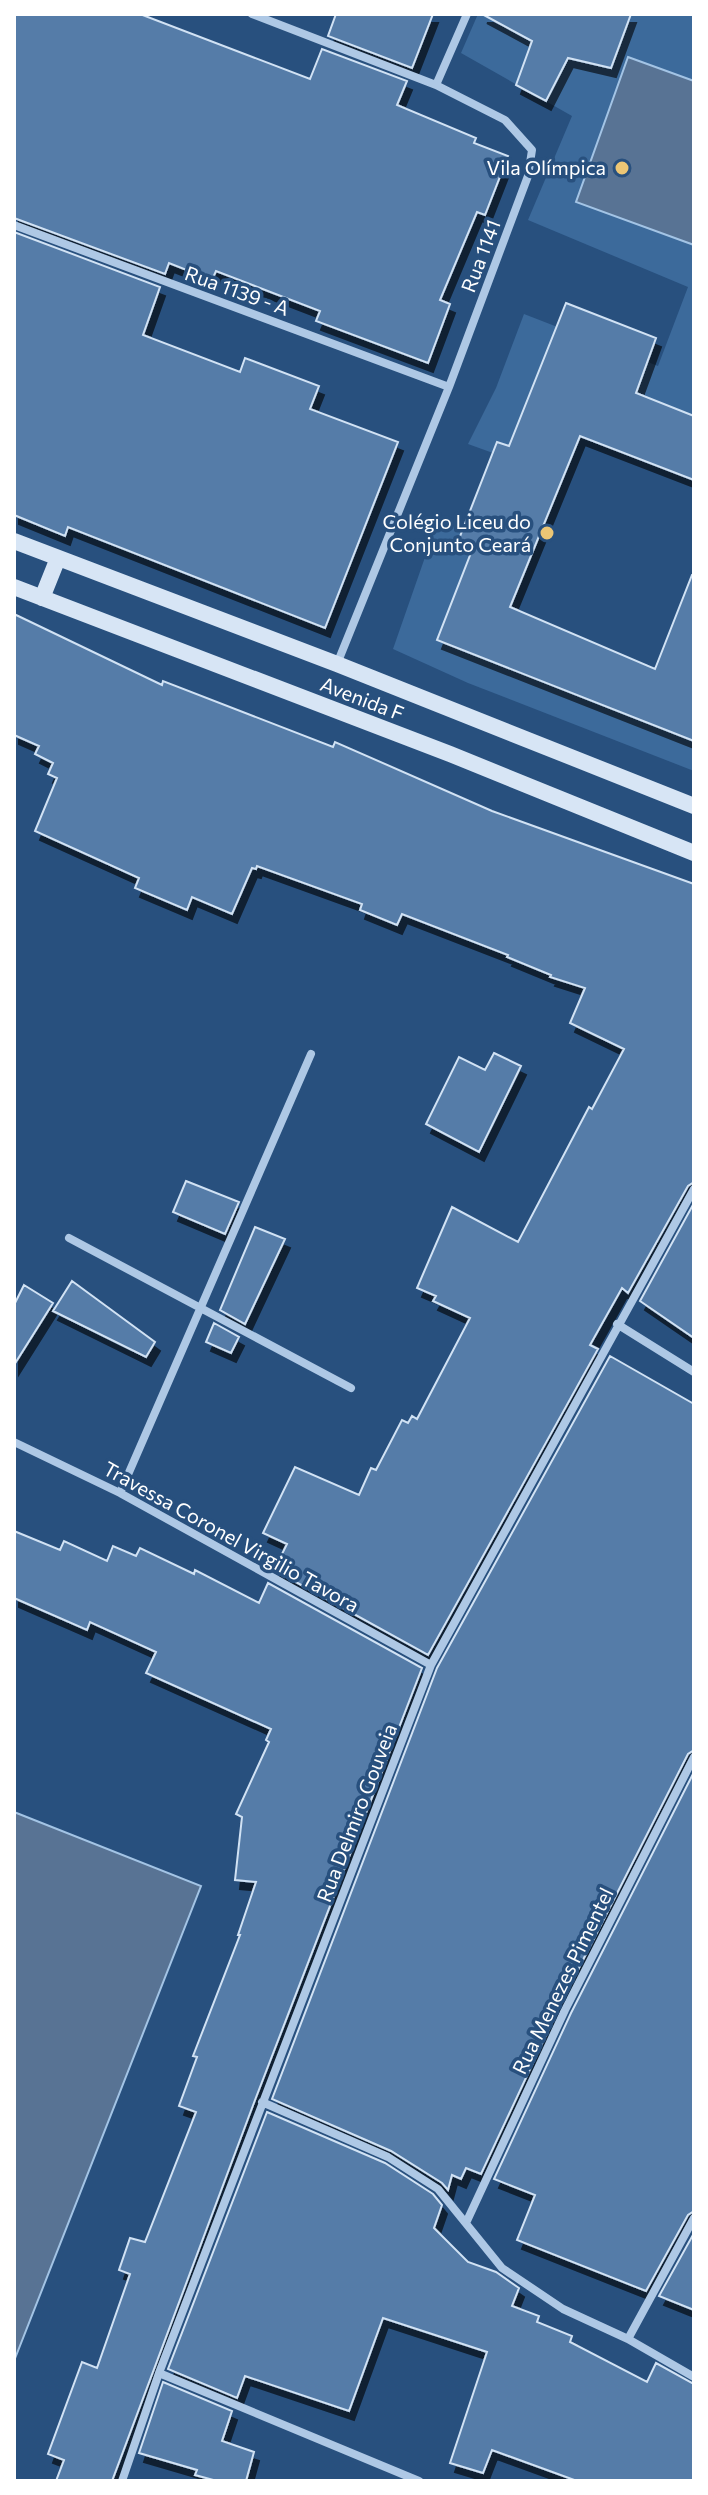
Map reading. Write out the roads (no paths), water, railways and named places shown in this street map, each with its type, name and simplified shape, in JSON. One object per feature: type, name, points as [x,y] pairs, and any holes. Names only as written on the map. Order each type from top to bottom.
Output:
[{"type":"street","name":"Rua 1141","points":[[252,14],[436,85],[505,120],[532,150],[528,176],[449,387],[337,664]]},
{"type":"street","points":[[436,85],[467,14]]},
{"type":"street","name":"Rua 1139 - A","points":[[14,225],[449,387]]},
{"type":"street","name":"Avenida F","points":[[14,541],[337,664],[694,806]]},
{"type":"street","points":[[42,598],[58,558]]},
{"type":"street","name":"Avenida F","points":[[14,587],[450,754],[694,853]]},
{"type":"street","points":[[120,1493],[311,1054]]},
{"type":"street","name":"Rua Delmiro Gouveia","points":[[122,2481],[159,2373],[431,1665],[694,1189]]},
{"type":"street","points":[[69,1238],[351,1388]]},
{"type":"street","points":[[617,1324],[694,1372]]},
{"type":"street","name":"Travessa Coronel Virgilio Tavora","points":[[14,1442],[120,1493],[431,1665]]},
{"type":"street","name":"Rua Menezes Pimentel","points":[[466,2223],[565,2010],[694,1757]]},
{"type":"street","points":[[262,2102],[388,2157],[438,2189],[502,2268],[563,2309],[628,2339],[694,2377]]},
{"type":"street","points":[[628,2339],[694,2218]]},
{"type":"street","points":[[159,2373],[419,2481]]},
{"type":"place","name":"Vila Olímpica","points":[[622,168]]},
{"type":"place","name":"Colégio Liceu do Conjunto Ceará","points":[[547,533]]}]
